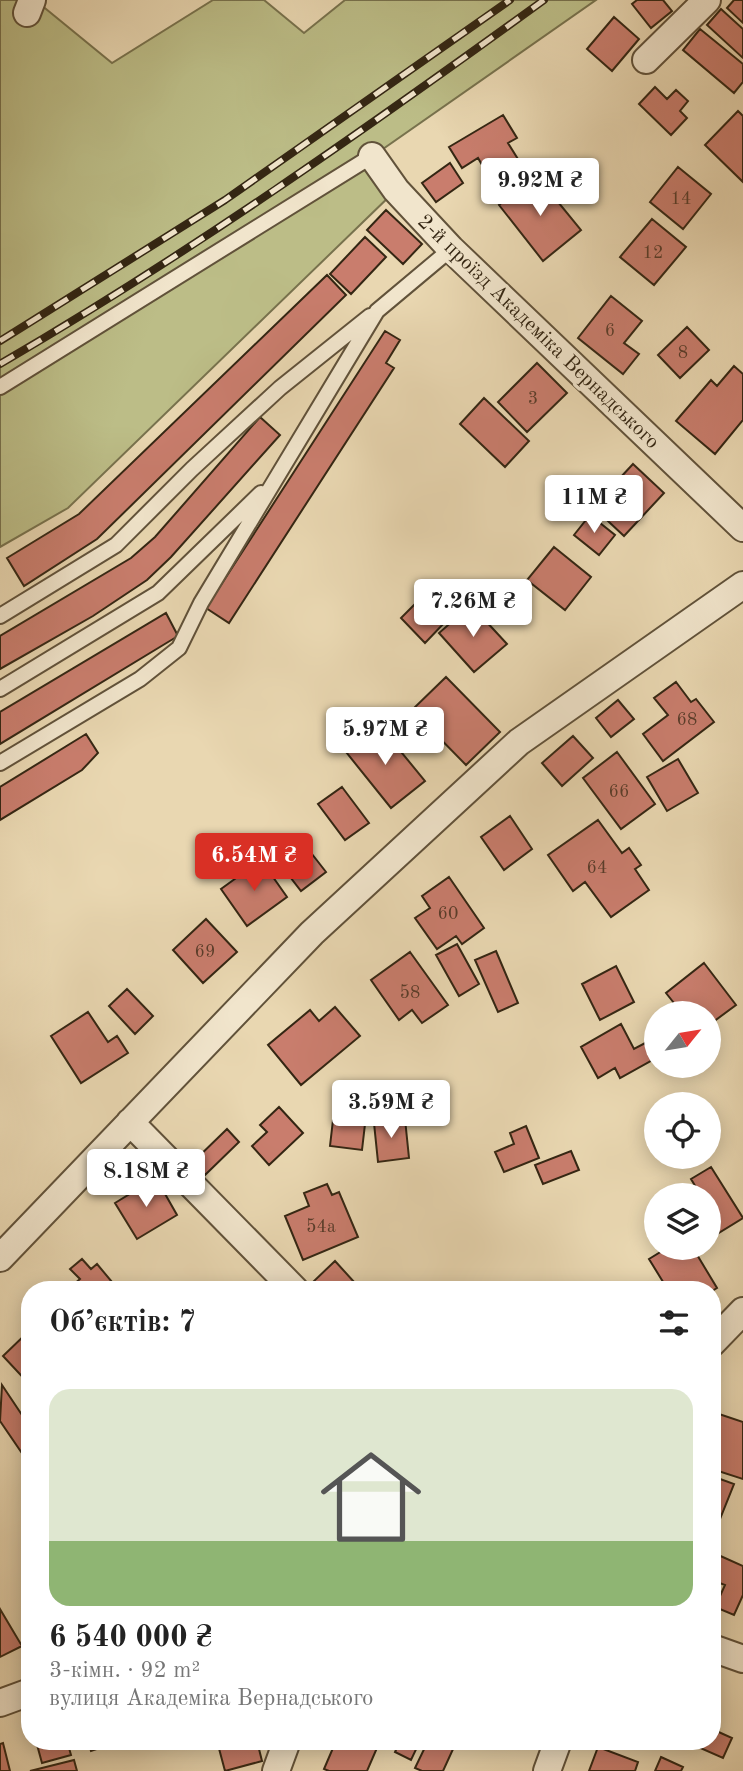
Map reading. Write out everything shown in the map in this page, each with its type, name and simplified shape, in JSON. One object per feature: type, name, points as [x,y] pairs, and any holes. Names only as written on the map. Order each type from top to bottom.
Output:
[{"type":"street","points":[[646,60],[707,0]]},
{"type":"street","name":"2-й проїзд Академіка Вернадського","points":[[372,156],[396,190],[452,249],[743,528]]},
{"type":"street","points":[[0,1258],[312,933],[519,742],[743,585]]},
{"type":"street","points":[[130,1122],[286,1281]]},
{"type":"street","points":[[721,1334],[743,1311]]},
{"type":"street","points":[[721,1651],[743,1659]]},
{"type":"street","points":[[0,1703],[21,1695]]},
{"type":"street","points":[[276,1771],[283,1750]]},
{"type":"street","points":[[547,1771],[555,1750]]},
{"type":"lane","points":[[0,387],[372,156]]},
{"type":"lane","points":[[0,616],[116,545],[192,468],[280,388],[452,249]]},
{"type":"lane","points":[[0,763],[140,679],[179,648],[201,603],[377,311]]},
{"type":"lane","points":[[0,689],[158,593],[275,480]]},
{"type":"green space","points":[[0,0],[35,0],[112,63],[213,0],[264,0],[304,33],[345,0],[596,0],[373,156],[396,190],[68,508],[0,547]]},
{"type":"building","points":[[637,0],[663,0],[672,11],[651,28],[632,4]]},
{"type":"building","points":[[734,0],[743,0],[743,23],[727,8]]},
{"type":"building","points":[[721,9],[743,29],[743,58],[707,25]]},
{"type":"building","points":[[614,17],[639,39],[612,71],[587,49]]},
{"type":"building","points":[[700,29],[743,64],[743,82],[734,93],[683,50]]},
{"type":"building","points":[[655,87],[667,99],[676,90],[688,101],[680,111],[687,118],[671,135],[639,104]]},
{"type":"building","points":[[738,111],[743,116],[743,182],[705,145]]},
{"type":"building","points":[[503,115],[517,138],[508,143],[521,164],[492,182],[478,158],[462,168],[449,147]]},
{"type":"building","points":[[450,163],[463,183],[436,202],[422,183]]},
{"type":"building","points":[[678,167],[711,194],[683,229],[650,202]]},
{"type":"building","points":[[536,175],[581,230],[543,261],[499,205]]},
{"type":"building","points":[[386,210],[422,244],[403,264],[367,230]]},
{"type":"building","points":[[652,219],[686,247],[654,285],[620,257]]},
{"type":"building","points":[[365,237],[386,257],[351,294],[330,274]]},
{"type":"building","points":[[327,275],[346,295],[97,539],[24,586],[7,558],[79,514]]},
{"type":"building","points":[[611,296],[642,321],[624,343],[639,354],[623,374],[578,338]]},
{"type":"building","points":[[687,327],[709,350],[680,378],[658,355]]},
{"type":"building","points":[[385,331],[400,340],[386,363],[394,368],[229,623],[206,608]]},
{"type":"building","points":[[537,363],[567,393],[527,432],[498,402]]},
{"type":"building","points":[[734,366],[743,374],[743,420],[715,454],[676,421],[711,380],[717,386]]},
{"type":"building","points":[[484,398],[529,441],[505,467],[460,424]]},
{"type":"building","points":[[260,417],[280,435],[171,557],[147,580],[93,616],[0,669],[0,636],[131,558],[155,537]]},
{"type":"building","points":[[633,464],[664,493],[624,536],[593,507]]},
{"type":"building","points":[[590,515],[615,535],[599,555],[574,535]]},
{"type":"building","points":[[554,547],[591,577],[565,610],[527,580]]},
{"type":"building","points":[[423,596],[447,620],[425,643],[401,618]]},
{"type":"building","points":[[471,605],[507,644],[474,672],[439,633]]},
{"type":"building","points":[[166,613],[178,636],[0,744],[0,712]]},
{"type":"building","points":[[446,677],[500,732],[466,765],[412,710]]},
{"type":"building","points":[[676,682],[691,702],[696,699],[714,722],[663,761],[643,734],[668,715],[654,698]]},
{"type":"building","points":[[618,700],[634,719],[611,737],[596,718]]},
{"type":"building","points":[[379,725],[425,781],[391,808],[346,752]]},
{"type":"building","points":[[86,734],[98,753],[82,770],[0,820],[0,787]]},
{"type":"building","points":[[573,736],[593,758],[562,786],[542,763]]},
{"type":"building","points":[[617,752],[655,804],[621,829],[583,778]]},
{"type":"building","points":[[678,759],[698,793],[667,811],[647,777]]},
{"type":"building","points":[[342,787],[369,823],[345,840],[318,804]]},
{"type":"building","points":[[510,816],[532,849],[504,870],[481,837]]},
{"type":"building","points":[[598,820],[622,853],[629,848],[641,865],[635,869],[649,890],[611,917],[585,882],[573,891],[548,855]]},
{"type":"building","points":[[301,840],[326,872],[301,891],[277,860]]},
{"type":"building","points":[[261,860],[287,897],[247,926],[221,889]]},
{"type":"building","points":[[449,877],[484,928],[462,944],[456,936],[437,949],[415,918],[430,908],[422,896]]},
{"type":"building","points":[[206,919],[237,952],[203,983],[173,950]]},
{"type":"building","points":[[457,944],[479,984],[459,996],[436,955]]},
{"type":"building","points":[[496,951],[518,1003],[498,1012],[475,960]]},
{"type":"building","points":[[410,952],[448,1005],[422,1023],[412,1010],[399,1020],[371,980]]},
{"type":"building","points":[[704,963],[736,1005],[721,1016],[721,1001],[672,1001],[666,993]]},
{"type":"building","points":[[616,966],[634,1002],[600,1020],[582,984]]},
{"type":"building","points":[[127,989],[153,1016],[135,1034],[109,1006]]},
{"type":"building","points":[[335,1007],[360,1036],[301,1085],[268,1045],[310,1010],[319,1021]]},
{"type":"building","points":[[88,1012],[108,1042],[117,1036],[128,1053],[81,1083],[51,1036]]},
{"type":"building","points":[[621,1024],[634,1049],[644,1044],[644,1065],[620,1078],[615,1068],[598,1078],[581,1047]]},
{"type":"building","points":[[279,1107],[303,1133],[269,1165],[252,1146],[267,1132],[260,1125]]},
{"type":"building","points":[[405,1119],[409,1158],[378,1162],[374,1123]]},
{"type":"building","points":[[333,1120],[365,1124],[362,1150],[330,1146]]},
{"type":"building","points":[[526,1126],[539,1158],[504,1172],[495,1152],[514,1144],[510,1133]]},
{"type":"building","points":[[227,1129],[239,1142],[205,1175],[193,1162]]},
{"type":"building","points":[[571,1151],[579,1170],[543,1184],[535,1165]]},
{"type":"building","points":[[712,1169],[743,1218],[721,1232],[721,1183],[693,1183],[691,1179]]},
{"type":"building","points":[[156,1178],[177,1215],[137,1239],[115,1203]]},
{"type":"building","points":[[327,1184],[332,1195],[339,1192],[358,1237],[303,1260],[285,1216],[309,1206],[304,1193]]},
{"type":"building","points":[[82,1259],[91,1269],[97,1264],[111,1281],[78,1281],[80,1279],[70,1269]]},
{"type":"building","points":[[650,1260],[700,1260],[713,1281],[662,1281]]},
{"type":"building","points":[[335,1261],[353,1281],[314,1281]]},
{"type":"building","points":[[21,1339],[21,1375],[3,1356]]},
{"type":"building","points":[[2,1385],[21,1414],[21,1452],[0,1421]]},
{"type":"building","points":[[721,1415],[743,1422],[743,1479],[721,1472]]},
{"type":"building","points":[[721,1479],[734,1484],[721,1516]]},
{"type":"building","points":[[721,1556],[743,1566],[743,1595],[734,1615],[721,1610],[721,1594],[725,1585],[721,1583]]},
{"type":"building","points":[[0,1609],[21,1646],[0,1657]]},
{"type":"building","points":[[721,1733],[732,1738],[723,1758],[705,1750],[721,1750]]},
{"type":"building","points":[[3,1743],[10,1771],[0,1771],[0,1744]]},
{"type":"building","points":[[38,1750],[70,1750],[71,1755],[42,1763]]},
{"type":"building","points":[[219,1750],[259,1750],[262,1761],[225,1771]]},
{"type":"building","points":[[332,1750],[376,1750],[367,1771],[324,1769]]},
{"type":"building","points":[[396,1750],[416,1750],[411,1760],[395,1752]]},
{"type":"building","points":[[424,1750],[453,1750],[443,1771],[422,1771],[415,1768]]},
{"type":"building","points":[[597,1750],[606,1750],[638,1762],[635,1771],[589,1771]]},
{"type":"building","points":[[661,1757],[683,1767],[681,1771],[655,1771]]},
{"type":"building","points":[[74,1760],[77,1771],[30,1771]]},
{"type":"railway","points":[[0,341],[225,200],[510,0]]},
{"type":"railway","points":[[0,364],[209,234],[544,0]]}]
